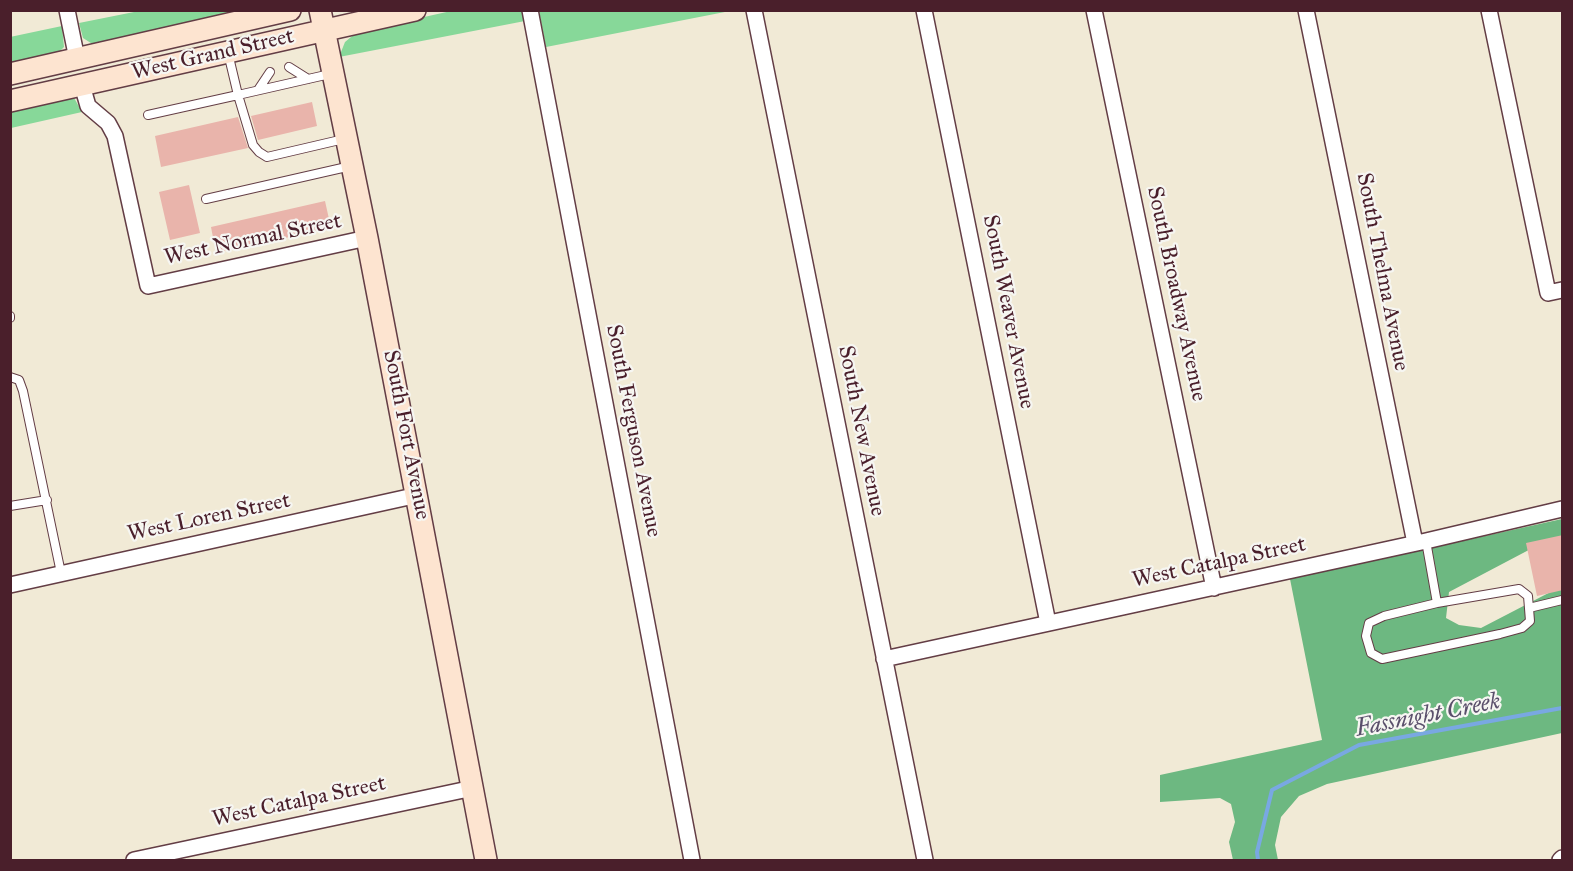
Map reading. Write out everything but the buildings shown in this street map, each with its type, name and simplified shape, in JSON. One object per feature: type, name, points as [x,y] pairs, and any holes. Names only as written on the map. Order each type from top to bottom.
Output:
[{"type":"street","points":[[68,10],[77,59]]},
{"type":"street","name":"West Grand Street","points":[[10,74],[290,10]]},
{"type":"street","name":"West Grand Street","points":[[10,101],[228,52],[322,20],[415,10]]},
{"type":"street","name":"South Ferguson Avenue","points":[[530,10],[692,861]]},
{"type":"street","name":"South New Avenue","points":[[754,10],[925,861]]},
{"type":"street","name":"South Weaver Avenue","points":[[924,10],[1048,623]]},
{"type":"street","name":"South Broadway Avenue","points":[[1094,10],[1214,588]]},
{"type":"street","name":"South Thelma Avenue","points":[[1306,10],[1420,542]]},
{"type":"street","points":[[1489,10],[1555,291]]},
{"type":"street","name":"South Fort Avenue","points":[[322,20],[368,238],[486,861]]},
{"type":"street","name":"West Normal Street","points":[[82,85],[88,106],[108,123],[115,136],[148,286],[368,238]]},
{"type":"street","name":"West Loren Street","points":[[10,585],[418,495]]},
{"type":"street","name":"West Catalpa Street","points":[[884,659],[1214,588],[1563,509]]},
{"type":"street","name":"West Catalpa Street","points":[[134,861],[473,788]]},
{"type":"lane","points":[[228,52],[253,145],[267,157],[347,139]]},
{"type":"lane","points":[[289,67],[308,79]]},
{"type":"lane","points":[[258,90],[270,72]]},
{"type":"lane","points":[[148,115],[333,73]]},
{"type":"lane","points":[[206,199],[352,166]]},
{"type":"lane","points":[[10,378],[19,381],[23,391],[61,573]]},
{"type":"lane","points":[[10,506],[47,500]]},
{"type":"lane","points":[[1420,542],[1437,603]]},
{"type":"lane","points":[[1519,589],[1528,596],[1530,621],[1522,628],[1382,659],[1371,653],[1366,636],[1369,622],[1383,616],[1437,603],[1519,589]]},
{"type":"lane","points":[[1529,608],[1563,600]]},
{"type":"green space","points":[[539,10],[730,11],[546,47]]},
{"type":"green space","points":[[139,11],[256,11],[94,45],[83,38],[79,23]]},
{"type":"green space","points":[[451,11],[522,11],[525,21],[339,57],[345,42],[357,32]]},
{"type":"green space","points":[[62,26],[64,47],[59,52],[11,66],[10,37]]},
{"type":"green space","points":[[73,96],[82,112],[11,128],[10,109]]},
{"type":"green space","points":[[1562,519],[1562,539],[1542,543],[1449,592],[1446,618],[1459,625],[1481,628],[1562,586],[1562,733],[1327,784],[1299,796],[1281,817],[1275,845],[1278,860],[1233,860],[1229,842],[1235,822],[1231,804],[1220,798],[1160,802],[1160,775],[1322,740],[1290,579]]},
{"type":"waterway","name":"Fassnight Creek","points":[[1258,860],[1257,852],[1272,790],[1359,745],[1562,708]]}]
